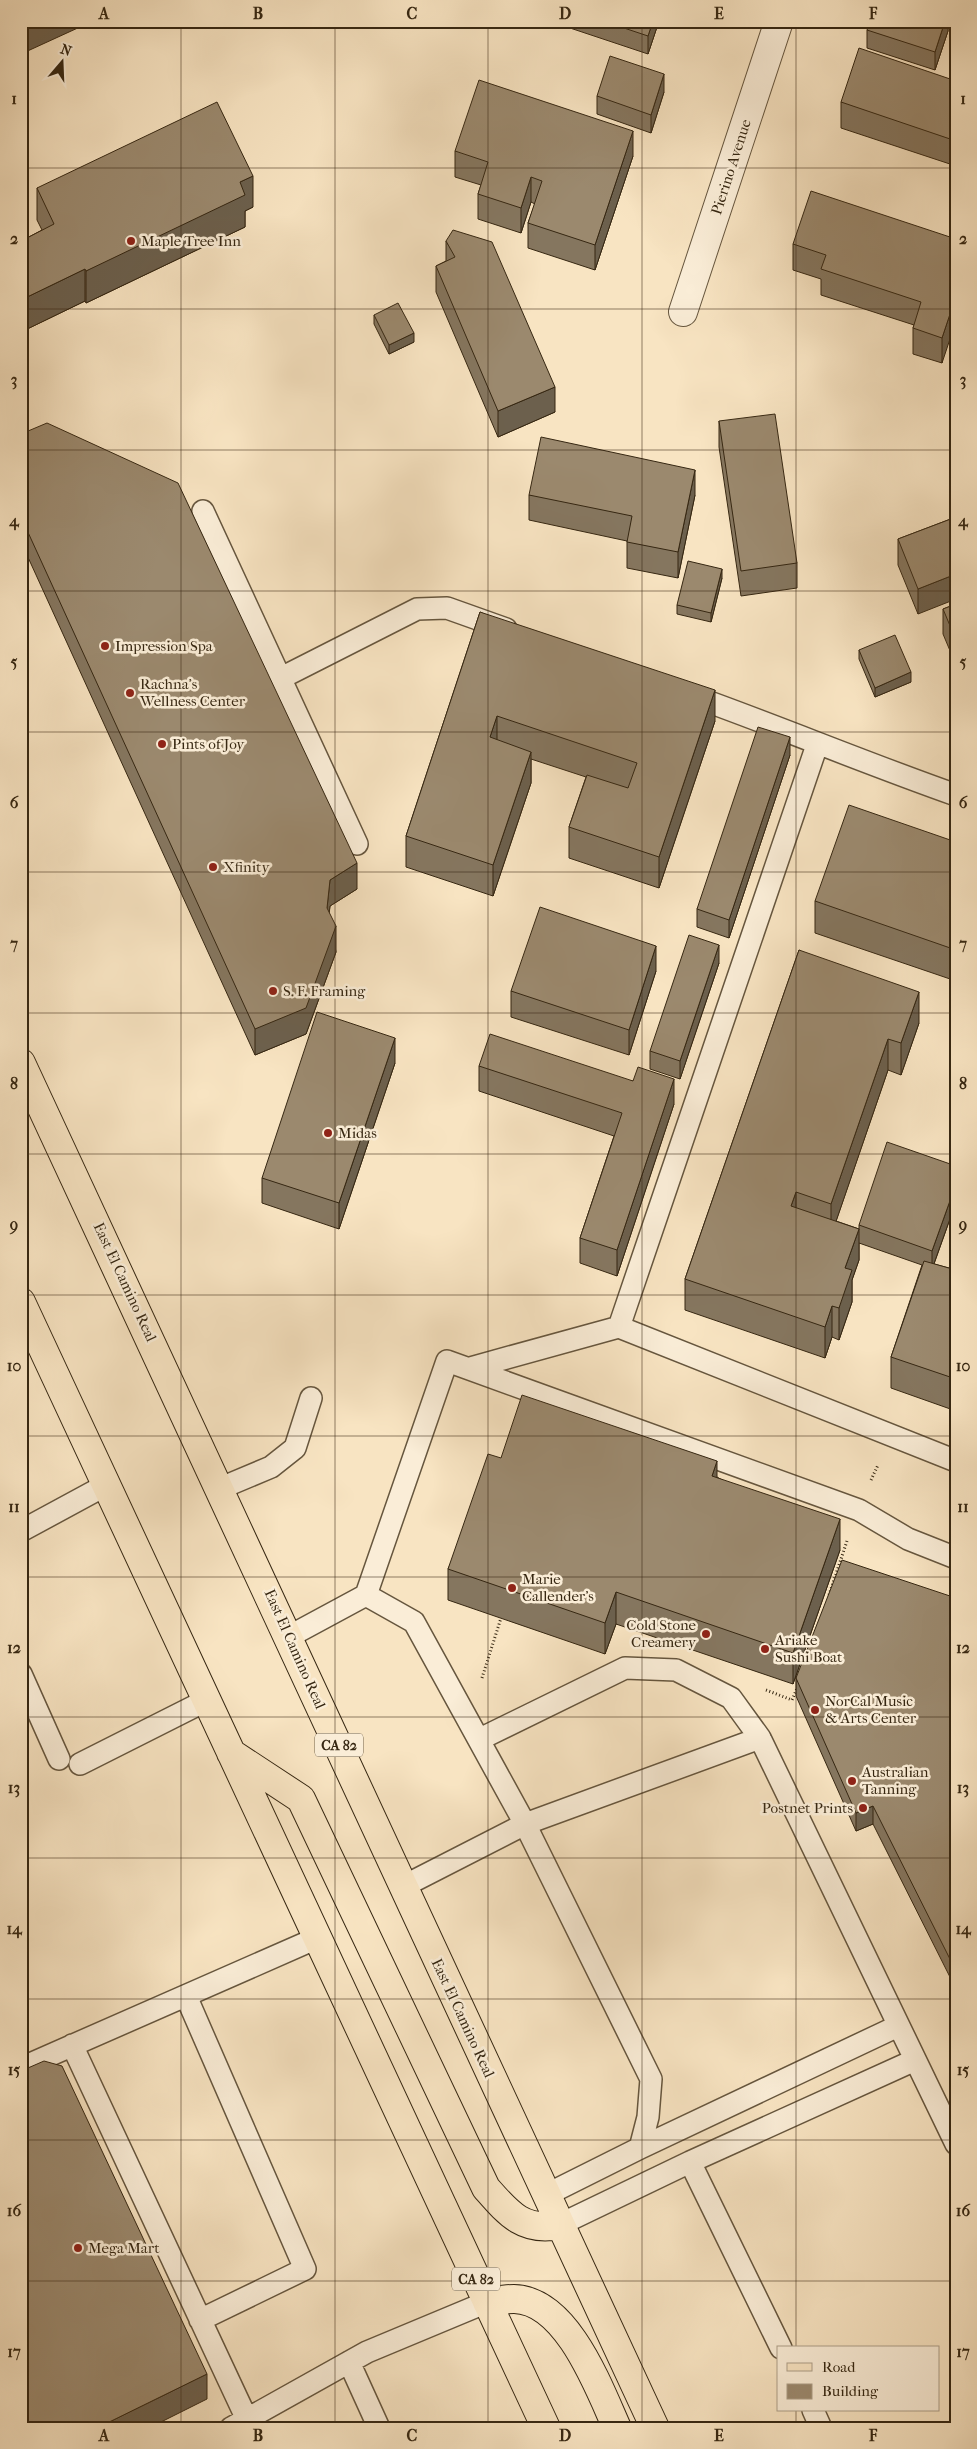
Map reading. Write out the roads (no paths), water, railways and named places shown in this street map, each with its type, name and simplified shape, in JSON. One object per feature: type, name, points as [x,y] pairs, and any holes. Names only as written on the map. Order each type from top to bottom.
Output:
[{"type":"main road","name":"East El Camino Real","points":[[21,1063],[290,1636],[402,1888],[655,2428]]},
{"type":"main road","name":"CA 82","points":[[25,1318],[207,1700],[546,2428]]},
{"type":"main road","points":[[232,1754],[301,1799],[486,2188],[504,2209],[526,2224],[543,2228],[559,2225]]},
{"type":"main road","points":[[487,2302],[515,2299],[537,2306],[561,2325],[579,2346],[617,2428]]},
{"type":"street","name":"Pierino Avenue","points":[[683,312],[779,21]]},
{"type":"lane","points":[[203,511],[357,844]]},
{"type":"lane","points":[[281,678],[417,609],[447,608],[520,634]]},
{"type":"lane","points":[[667,687],[750,717],[817,745],[956,795]]},
{"type":"lane","points":[[619,1327],[817,745]]},
{"type":"lane","points":[[470,1368],[619,1327],[956,1461]]},
{"type":"lane","points":[[290,1636],[366,1595],[447,1361],[859,1510],[908,1539],[956,1558]]},
{"type":"lane","points":[[221,1488],[271,1467],[295,1448],[311,1398]]},
{"type":"lane","points":[[21,1531],[106,1485]]},
{"type":"lane","points":[[366,1595],[414,1622],[525,1824],[650,2079],[648,2117],[640,2148]]},
{"type":"lane","points":[[480,1739],[625,1668],[676,1670],[731,1698],[760,1738],[956,2144]]},
{"type":"lane","points":[[21,1674],[59,1759]]},
{"type":"lane","points":[[80,1764],[207,1700]]},
{"type":"lane","points":[[402,1888],[525,1824],[760,1738]]},
{"type":"lane","points":[[21,2068],[317,1938]]},
{"type":"lane","points":[[186,1996],[305,2269],[200,2320]]},
{"type":"lane","points":[[546,2195],[640,2148],[898,2026]]},
{"type":"lane","points":[[72,2046],[200,2320],[243,2425],[367,2352],[487,2302]]},
{"type":"lane","points":[[559,2225],[690,2162],[915,2060]]},
{"type":"lane","points":[[690,2162],[781,2346]]},
{"type":"lane","points":[[349,2362],[379,2428]]},
{"type":"lane","points":[[813,2412],[821,2428]]},
{"type":"place","name":"Maple Tree Inn","points":[[131,241]]},
{"type":"place","name":"Impression Spa","points":[[105,646]]},
{"type":"place","name":"Rachna's Wellness Center","points":[[130,693]]},
{"type":"place","name":"Pints of Joy","points":[[162,744]]},
{"type":"place","name":"Xfinity","points":[[213,867]]},
{"type":"place","name":"S. F. Framing","points":[[273,991]]},
{"type":"place","name":"Midas","points":[[328,1133]]},
{"type":"place","name":"Marie Callender's","points":[[512,1588]]},
{"type":"place","name":"Cold Stone Creamery","points":[[706,1634]]},
{"type":"place","name":"Ariake Sushi Boat","points":[[765,1649]]},
{"type":"place","name":"NorCal Music & Arts Center","points":[[815,1710]]},
{"type":"place","name":"Australian Tanning","points":[[852,1781]]},
{"type":"place","name":"Postnet Prints","points":[[863,1808]]},
{"type":"place","name":"Mega Mart","points":[[78,2248]]}]
